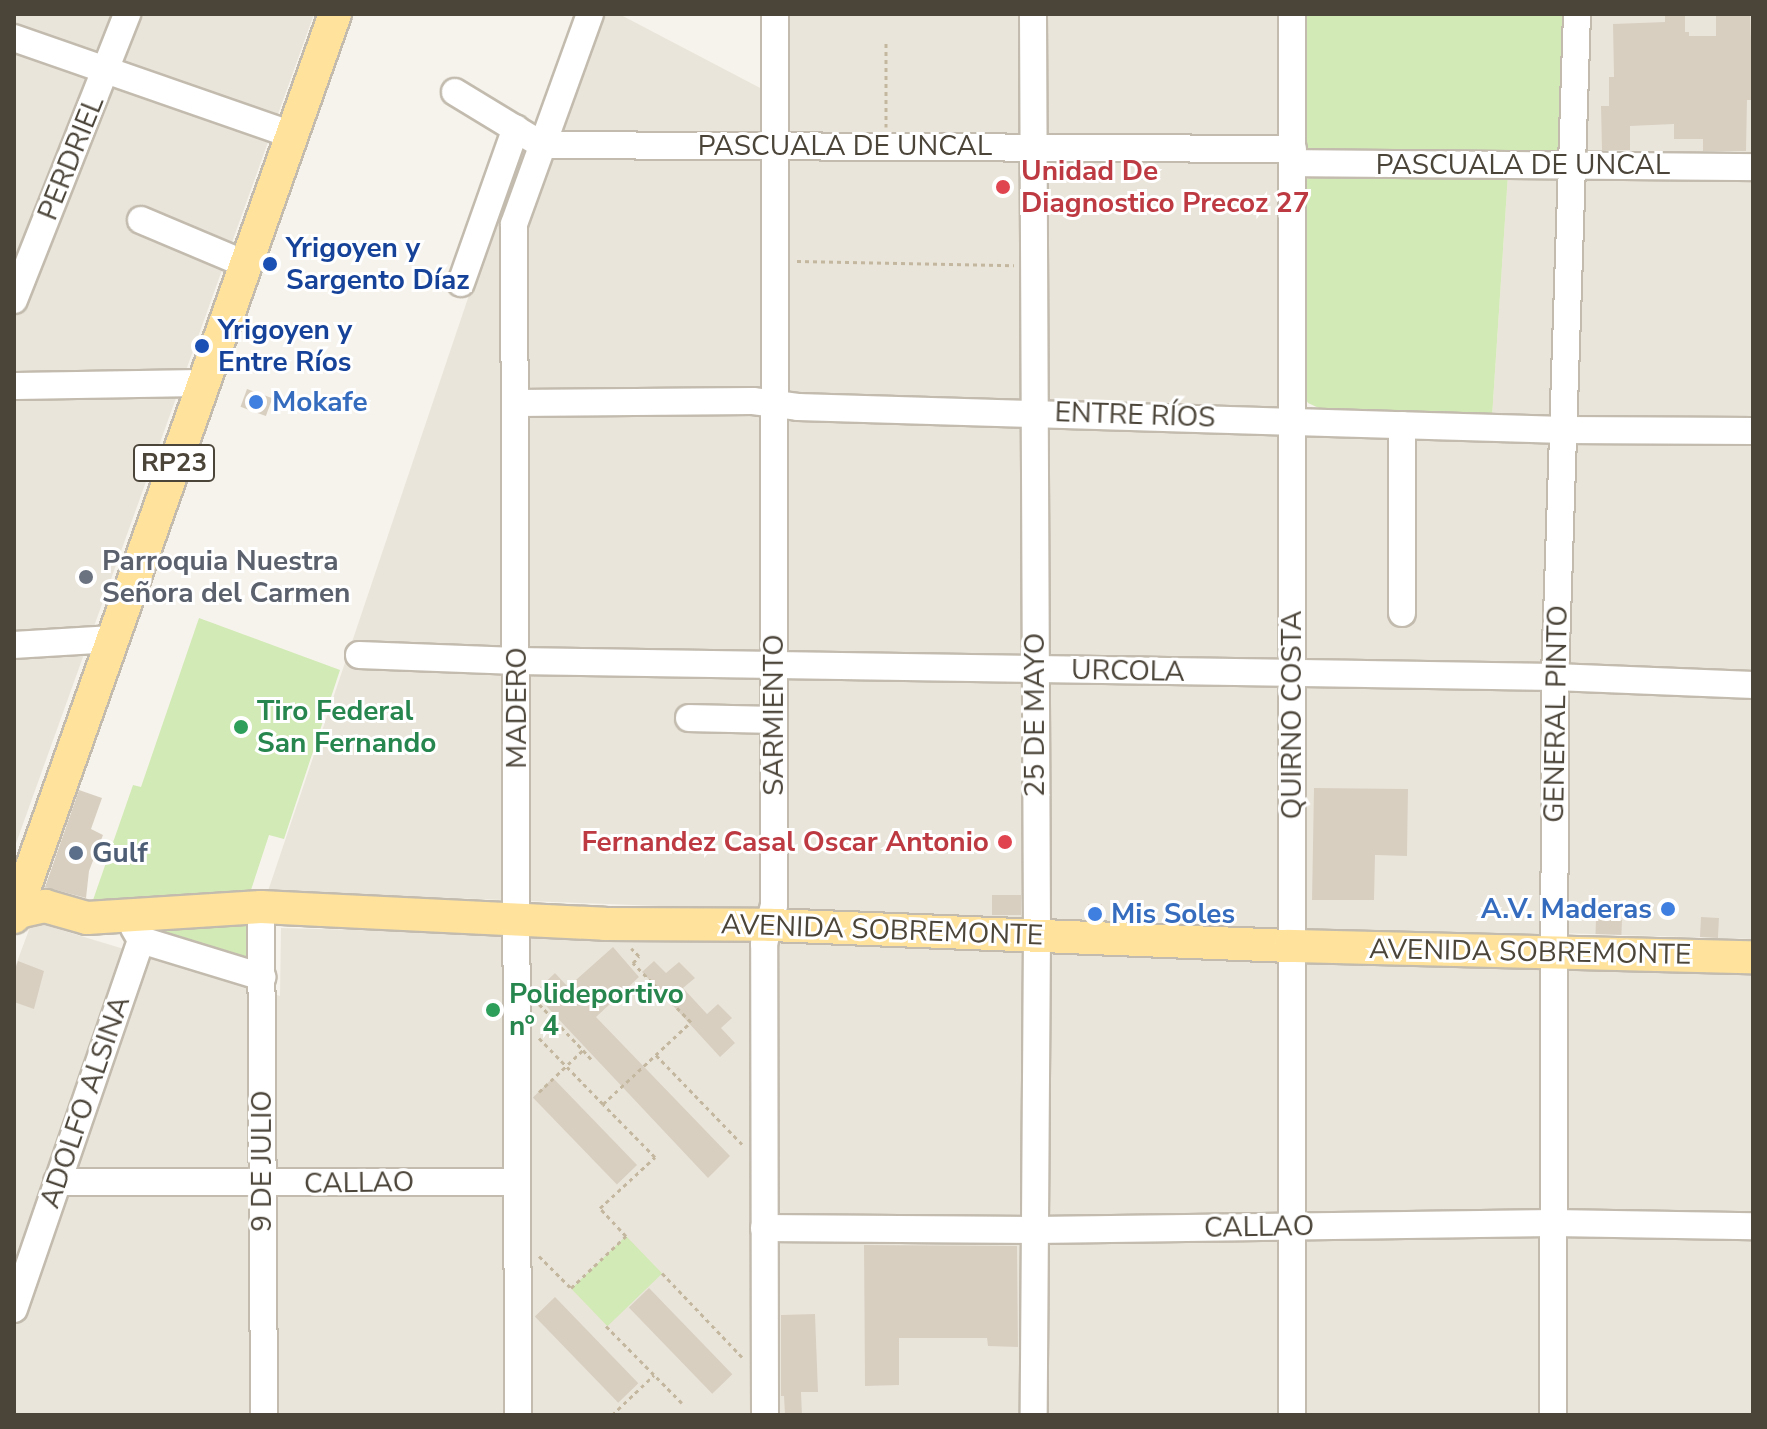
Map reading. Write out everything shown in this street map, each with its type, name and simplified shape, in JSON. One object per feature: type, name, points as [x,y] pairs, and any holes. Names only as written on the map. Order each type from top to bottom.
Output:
[{"type":"main road","name":"RP23","points":[[14,914],[335,14]]},
{"type":"main road","name":"AVENIDA SOBREMONTE","points":[[14,914],[45,906],[134,928],[261,907],[605,924],[771,925],[1290,946],[1753,957]]},
{"type":"street","name":"PERDRIEL","points":[[14,300],[127,14]]},
{"type":"street","name":"MADERO","points":[[518,1415],[514,224],[590,14]]},
{"type":"street","name":"SARMIENTO","points":[[765,1415],[764,944],[774,905],[775,14]]},
{"type":"street","name":"25 DE MAYO","points":[[1033,14],[1037,935],[1034,1415]]},
{"type":"street","name":"QUIRNO COSTA","points":[[1292,14],[1292,1415]]},
{"type":"street","name":"GENERAL PINTO","points":[[1553,1415],[1555,677],[1577,14]]},
{"type":"street","points":[[14,38],[292,135]]},
{"type":"street","points":[[455,92],[542,145]]},
{"type":"street","points":[[461,283],[516,128]]},
{"type":"street","name":"PASCUALA DE UNCAL","points":[[542,145],[1033,147],[1574,166],[1753,167]]},
{"type":"street","points":[[141,220],[245,264]]},
{"type":"street","points":[[14,386],[202,383]]},
{"type":"street","name":"ENTRE RÍOS","points":[[517,403],[773,404],[1565,430],[1753,431]]},
{"type":"street","points":[[1402,425],[1402,613]]},
{"type":"street","points":[[14,645],[112,639]]},
{"type":"street","name":"URCOLA","points":[[359,655],[774,666],[1555,677],[1753,685]]},
{"type":"street","points":[[689,718],[774,720]]},
{"type":"street","name":"9 DE JULIO","points":[[261,907],[264,1415]]},
{"type":"street","points":[[134,928],[262,977]]},
{"type":"street","name":"ADOLFO ALSINA","points":[[14,1309],[57,1182],[134,928]]},
{"type":"street","name":"CALLAO","points":[[57,1182],[516,1182]]},
{"type":"street","name":"CALLAO","points":[[764,1228],[1035,1230],[1553,1223],[1753,1226]]},
{"type":"path","points":[[886,41],[886,146]]},
{"type":"path","points":[[773,260],[1033,265]]},
{"type":"path","points":[[603,1104],[691,1022],[633,963],[639,956],[605,924]]},
{"type":"path","points":[[517,981],[591,1059]]},
{"type":"path","points":[[516,1232],[571,1288],[626,1236],[600,1208],[655,1157],[517,1015]]},
{"type":"path","points":[[533,1097],[583,1050]]},
{"type":"path","points":[[656,1055],[740,1144]]},
{"type":"path","points":[[662,1273],[765,1381]]},
{"type":"path","points":[[606,1326],[682,1403]]},
{"type":"path","points":[[612,1415],[654,1375]]},
{"type":"shaded area","points":[[14,14],[314,14],[14,849]]},
{"type":"shaded area","points":[[597,14],[619,14],[783,100],[785,14],[1280,14],[1283,430],[1555,439],[1542,940],[268,891],[494,221],[530,207]]},
{"type":"shaded area","points":[[1584,14],[1753,14],[1753,939],[1558,933],[1572,421],[1492,417],[1508,174],[1579,172]]},
{"type":"shaded area","points":[[41,924],[280,996],[281,928],[1753,968],[1753,1415],[14,1415],[14,970],[30,927]]},
{"type":"green space","points":[[1299,14],[1565,14],[1561,149],[1549,156],[1320,154],[1303,147]]},
{"type":"green space","points":[[1319,174],[1508,174],[1492,417],[1321,409],[1308,403],[1300,390],[1302,190],[1307,179]]},
{"type":"green space","name":"Tiro Federal San Fernando","points":[[199,618],[340,670],[284,839],[269,835],[251,890],[93,900],[133,785],[141,787]]},
{"type":"green space","points":[[251,923],[251,964],[164,934],[167,927]]},
{"type":"green space","points":[[626,1236],[662,1273],[607,1326],[571,1289]]},
{"type":"building","points":[[1665,14],[1685,14],[1685,32],[1689,32],[1689,36],[1716,36],[1716,14],[1750,14],[1753,100],[1747,100],[1746,151],[1703,151],[1703,139],[1674,139],[1674,124],[1630,126],[1630,150],[1602,150],[1601,106],[1609,106],[1609,77],[1614,77],[1613,24],[1665,22]]},
{"type":"building","name":"Mokafe","points":[[247,389],[272,398],[266,416],[241,407]]},
{"type":"building","points":[[1314,788],[1408,789],[1407,856],[1375,855],[1374,900],[1312,900]]},
{"type":"building","name":"Gulf","points":[[79,790],[102,798],[91,829],[103,835],[89,871],[86,898],[45,887]]},
{"type":"building","points":[[992,895],[1021,895],[1021,915],[992,915]]},
{"type":"building","name":"Mis Soles","points":[[1088,904],[1102,904],[1102,919],[1088,919]]},
{"type":"building","points":[[1701,917],[1719,918],[1718,938],[1700,937]]},
{"type":"building","points":[[1596,919],[1622,920],[1621,935],[1595,934]]},
{"type":"building","points":[[613,947],[639,977],[596,1017],[730,1156],[708,1178],[534,993],[555,973],[568,987]]},
{"type":"building","points":[[18,961],[44,971],[34,1009],[14,1002],[14,972]]},
{"type":"building","points":[[654,961],[666,973],[679,962],[695,978],[683,988],[707,1014],[718,1004],[732,1018],[721,1028],[735,1043],[720,1057],[642,972]]},
{"type":"building","points":[[553,1078],[637,1165],[617,1184],[533,1097]]},
{"type":"building","points":[[864,1245],[1017,1246],[1018,1347],[988,1346],[987,1338],[899,1338],[899,1385],[865,1386]]},
{"type":"building","points":[[649,1288],[732,1374],[712,1394],[629,1307]]},
{"type":"building","points":[[555,1297],[638,1383],[618,1403],[535,1316]]},
{"type":"building","points":[[815,1314],[818,1392],[801,1392],[802,1415],[785,1415],[784,1396],[781,1396],[781,1315]]},
{"type":"place","name":"Unidad De Diagnostico Precoz 27","points":[[1003,187]]},
{"type":"place","name":"Yrigoyen y Sargento Díaz","points":[[270,264]]},
{"type":"place","name":"Yrigoyen y Entre Ríos","points":[[202,346]]},
{"type":"place","name":"Mokafe","points":[[256,402]]},
{"type":"place","name":"Parroquia Nuestra Señora del Carmen","points":[[86,577]]},
{"type":"place","name":"Tiro Federal San Fernando","points":[[241,727]]},
{"type":"place","name":"Fernandez Casal Oscar Antonio","points":[[1005,842]]},
{"type":"place","name":"Gulf","points":[[76,853]]},
{"type":"place","name":"A.V. Maderas","points":[[1668,909]]},
{"type":"place","name":"Mis Soles","points":[[1095,914]]},
{"type":"place","name":"Polideportivo nº 4","points":[[493,1010]]}]
